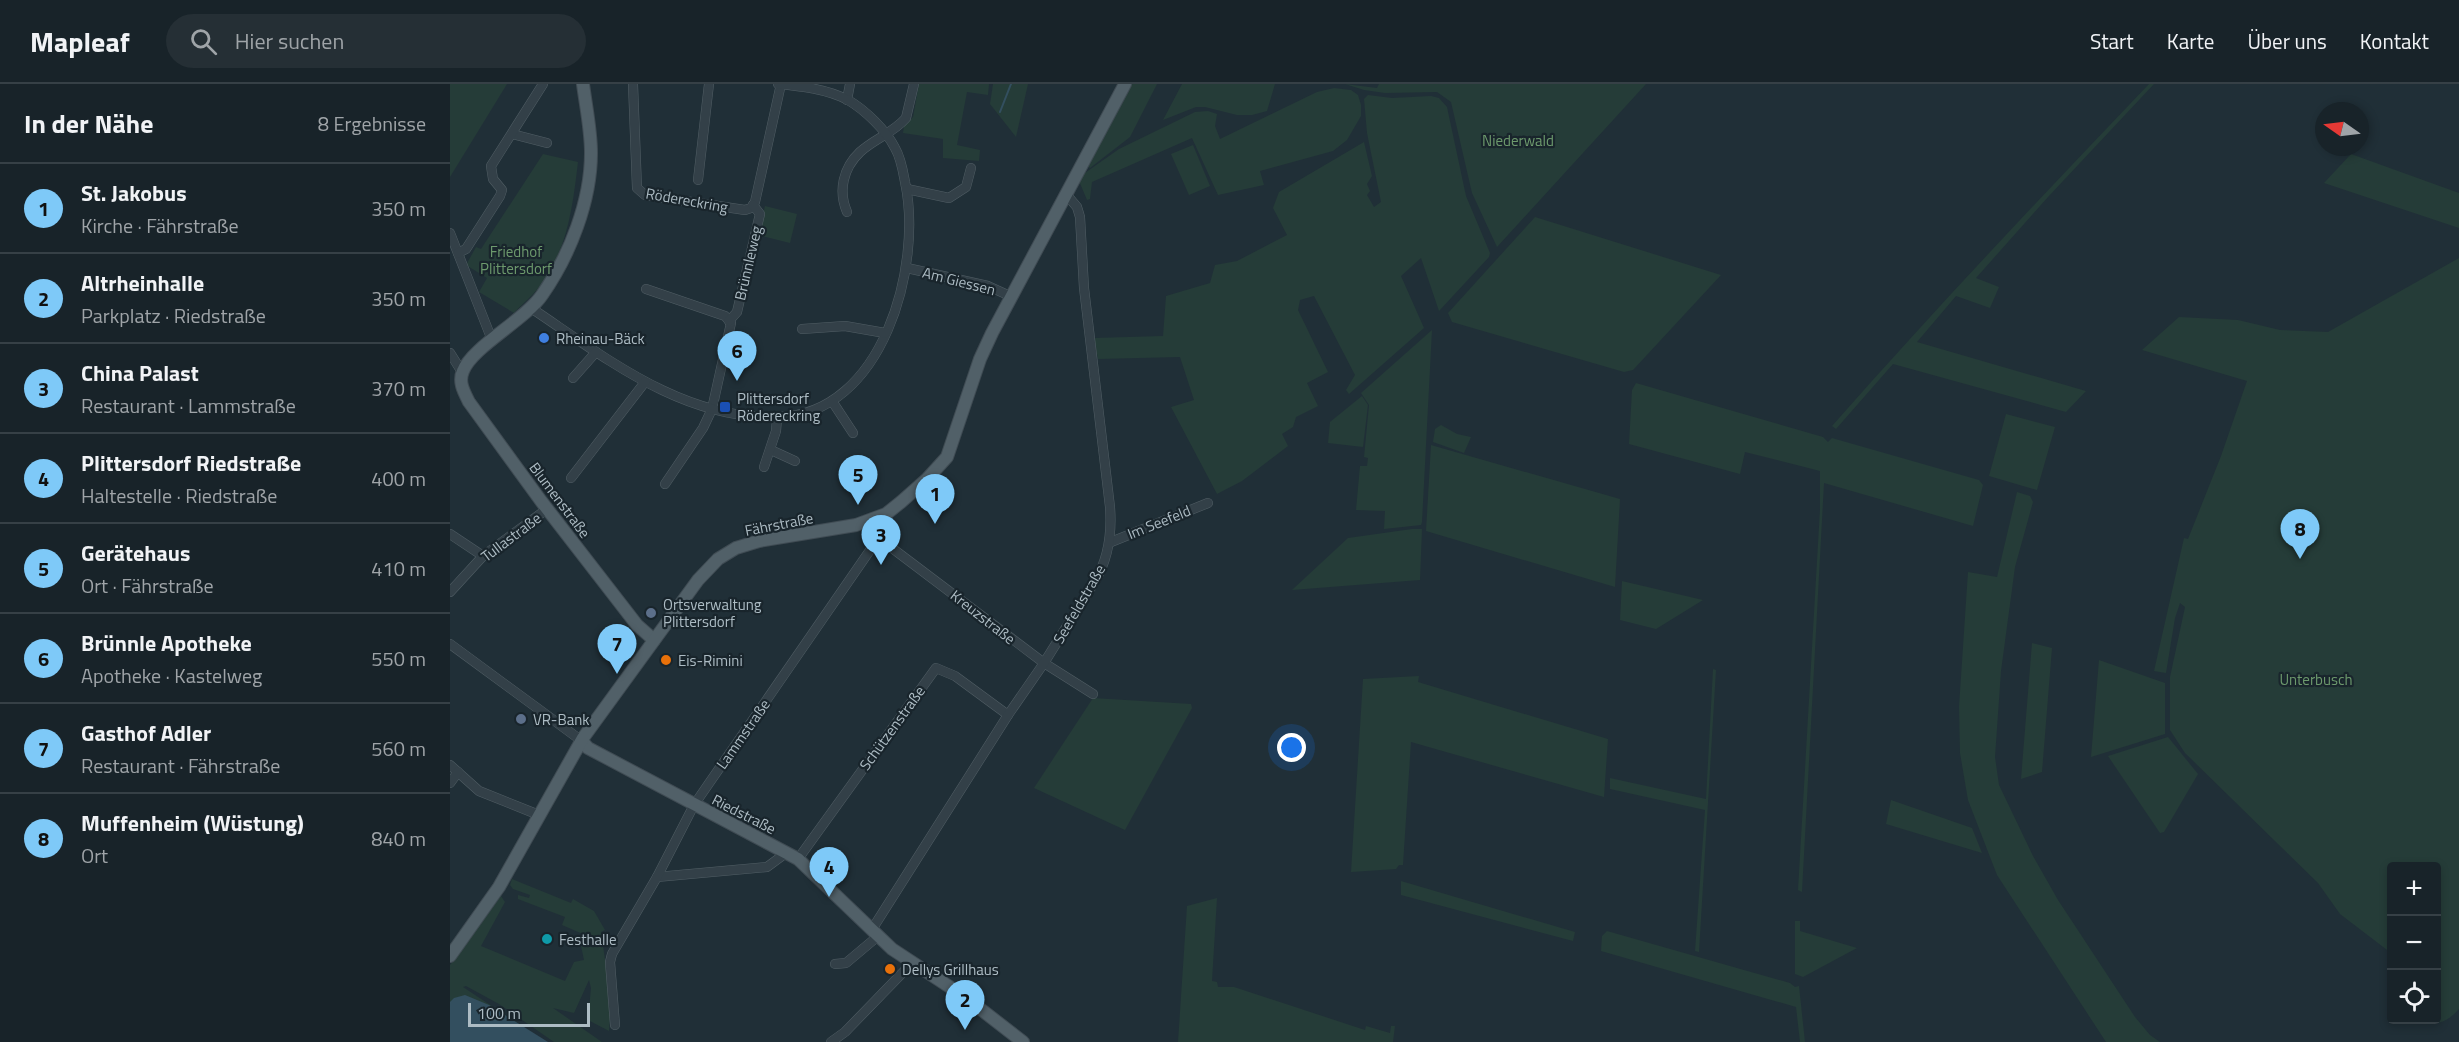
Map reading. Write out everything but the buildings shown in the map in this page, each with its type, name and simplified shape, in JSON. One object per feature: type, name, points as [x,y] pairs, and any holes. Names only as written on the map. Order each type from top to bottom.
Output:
[{"type":"main road","points":[[458,375],[471,359],[531,308],[542,295],[564,254],[585,199],[591,154],[583,84]]},
{"type":"main road","name":"Fährstraße","points":[[450,956],[499,887],[582,741],[698,580],[718,559],[736,548],[759,541],[856,525],[873,520],[901,502],[947,457],[980,359],[1010,296],[1125,84]]},
{"type":"main road","name":"Blumenstraße","points":[[458,375],[469,402],[548,509],[637,625],[654,640]]},
{"type":"main road","name":"Riedstraße","points":[[582,741],[588,748],[798,859],[874,934],[912,963],[965,997],[1023,1042]]},
{"type":"street","points":[[458,253],[466,249],[500,196],[502,190],[493,179],[491,166],[543,84]]},
{"type":"street","name":"Rödereckring","points":[[633,84],[635,182],[641,192],[745,210],[753,205]]},
{"type":"street","points":[[698,180],[709,84]]},
{"type":"street","points":[[531,308],[596,352],[666,393],[712,409],[777,418],[809,412],[832,401],[858,378],[885,333],[898,305],[907,268],[911,232],[907,189],[901,162],[895,147],[867,114],[847,100],[820,90],[780,84],[753,205]]},
{"type":"street","points":[[847,100],[850,84]]},
{"type":"street","points":[[847,212],[841,190],[843,177],[859,153],[906,118],[914,84]]},
{"type":"street","points":[[512,134],[547,143]]},
{"type":"street","points":[[907,189],[949,198],[966,187],[971,168]]},
{"type":"street","name":"Seefeldstraße","points":[[874,934],[1008,715],[1044,663],[1101,572],[1110,542],[1110,507],[1084,288],[1080,217],[1077,207],[1066,194]]},
{"type":"street","name":"Brünnleweg","points":[[729,321],[737,312],[760,214],[753,205]]},
{"type":"street","points":[[450,233],[492,340]]},
{"type":"street","name":"Am Giessen","points":[[907,268],[988,286],[1010,296]]},
{"type":"street","points":[[646,289],[725,316],[731,329],[712,409],[703,428],[665,484]]},
{"type":"street","points":[[802,329],[845,326],[885,333]]},
{"type":"street","points":[[573,378],[596,352]]},
{"type":"street","points":[[450,353],[458,375]]},
{"type":"street","points":[[571,478],[645,382]]},
{"type":"street","points":[[832,401],[853,433]]},
{"type":"street","points":[[764,467],[771,450],[777,418]]},
{"type":"street","points":[[771,450],[795,461]]},
{"type":"street","name":"Im Seefeld","points":[[1110,542],[1208,503]]},
{"type":"street","name":"Tullastraße","points":[[450,592],[483,556],[548,509]]},
{"type":"street","points":[[873,520],[876,536]]},
{"type":"street","points":[[450,534],[483,556]]},
{"type":"street","name":"Kreuzstraße","points":[[876,536],[1044,663],[1093,694]]},
{"type":"street","name":"Lammstraße","points":[[615,1025],[610,962],[612,954],[657,877],[694,805],[875,543],[876,536]]},
{"type":"street","points":[[450,644],[582,741]]},
{"type":"street","name":"Schützenstraße","points":[[798,859],[936,668],[955,676],[1008,715]]},
{"type":"street","points":[[450,765],[479,791],[539,815]]},
{"type":"street","points":[[450,783],[458,772]]},
{"type":"street","points":[[657,877],[767,867],[786,853]]},
{"type":"street","points":[[835,964],[846,963],[874,934]]},
{"type":"street","points":[[831,1042],[844,1032],[912,963]]},
{"type":"green space","points":[[450,84],[507,84],[450,177]]},
{"type":"green space","points":[[919,84],[989,84],[988,95],[967,92],[957,145],[980,150],[979,161],[943,158],[943,139],[903,133],[904,126],[913,117]]},
{"type":"green space","points":[[993,84],[1028,84],[1016,137],[990,104]]},
{"type":"green space","points":[[1130,84],[1157,84],[1130,137],[1090,168],[1087,165]]},
{"type":"green space","points":[[1182,84],[1275,84],[1267,111],[1252,115],[1237,115],[1196,107],[1163,120]]},
{"type":"green space","name":"Niederwald","points":[[1345,84],[1377,88],[1379,84],[1646,84],[1497,247],[1472,193],[1451,102],[1437,92],[1385,93]]},
{"type":"green space","points":[[2149,84],[2154,84],[1976,278],[1999,287],[1990,308],[1956,296],[1917,342],[2086,391],[2066,412],[1893,364],[1836,429],[1832,426],[1989,253]]},
{"type":"green space","points":[[1334,88],[1351,90],[1358,95],[1361,105],[1361,116],[1347,140],[1333,151],[1260,171],[1264,185],[1218,195],[1192,138],[1092,182],[1090,199],[1087,200],[1079,181],[1082,175],[1119,149],[1195,112],[1208,111],[1217,114],[1215,126],[1220,139],[1317,92]]},
{"type":"green space","points":[[1368,95],[1392,98],[1431,96],[1439,98],[1447,107],[1466,196],[1490,253],[1489,257],[1439,311],[1421,258],[1401,276],[1424,328],[1349,394],[1346,390],[1355,375],[1314,296],[1300,300],[1298,310],[1328,372],[1307,383],[1318,406],[1296,417],[1293,427],[1282,434],[1288,446],[1242,481],[1217,494],[1171,407],[1194,400],[1180,357],[1098,359],[1094,338],[1163,336],[1166,296],[1210,283],[1215,265],[1237,261],[1287,235],[1273,208],[1279,192],[1364,142],[1372,176],[1367,184],[1370,191],[1367,195],[1374,207],[1381,202],[1367,133],[1364,99]]},
{"type":"green space","points":[[1193,145],[1210,186],[1189,195],[1171,154]]},
{"type":"green space","name":"Friedhof Plittersdorf","points":[[543,154],[578,162],[571,209],[564,240],[551,269],[543,282],[514,313],[479,292],[487,278],[466,265],[476,247],[481,249]]},
{"type":"green space","points":[[2349,156],[2357,156],[2459,193],[2459,228],[2324,183]]},
{"type":"green space","points":[[765,206],[797,214],[790,243],[758,235]]},
{"type":"green space","points":[[1535,217],[1721,275],[1633,370],[1624,372],[1452,322],[1448,313]]},
{"type":"green space","name":"Unterbusch","points":[[2459,258],[2459,1009],[2442,1022],[2441,862],[2387,862],[2387,950],[2340,914],[2318,883],[2185,753],[2170,730],[2170,677],[2185,607],[2180,603],[2175,618],[2166,673],[2154,671],[2184,538],[2188,539],[2221,456],[2247,381],[2142,350],[2179,317],[2238,320],[2280,330],[2328,332]]},
{"type":"green space","points":[[1432,330],[1422,522],[1421,525],[1384,529],[1385,511],[1356,510],[1360,466],[1367,466],[1368,458],[1364,457],[1369,405],[1361,393]]},
{"type":"green space","points":[[1636,383],[1823,437],[1828,442],[1832,438],[1979,480],[1983,485],[1973,526],[1824,483],[1802,892],[1798,890],[1820,509],[1820,471],[1745,452],[1740,474],[1629,444],[1632,390]]},
{"type":"green space","points":[[1362,396],[1368,405],[1363,447],[1328,443],[1330,422]]},
{"type":"green space","points":[[2006,414],[2055,427],[2037,490],[1989,476]]},
{"type":"green space","points":[[1441,425],[1457,434],[1471,437],[1464,453],[1433,442],[1435,429]]},
{"type":"green space","points":[[1431,445],[1620,499],[1615,587],[1426,531]]},
{"type":"green space","points":[[2017,492],[2030,496],[2033,502],[2015,567],[2001,671],[1995,757],[1999,785],[2033,856],[2058,900],[2135,1017],[2150,1035],[2160,1042],[2106,1042],[1997,875],[1968,800],[1960,753],[1959,707],[1968,572],[1997,577]]},
{"type":"green space","points":[[1422,529],[1420,580],[1292,590],[1348,538]]},
{"type":"green space","points":[[1622,581],[1703,600],[1656,629],[1620,620]]},
{"type":"green space","points":[[2032,643],[2052,648],[2042,772],[2021,779]]},
{"type":"green space","points":[[2099,660],[2165,683],[2165,734],[2091,757]]},
{"type":"green space","points":[[1713,669],[1716,670],[1699,952],[1695,951],[1705,810],[1610,789],[1610,778],[1706,799]]},
{"type":"green space","points":[[1419,676],[1418,682],[1608,739],[1604,797],[1411,742],[1403,865],[1399,865],[1396,869],[1351,872],[1363,679]]},
{"type":"green space","points":[[1093,698],[1191,704],[1192,708],[1125,830],[1034,788]]},
{"type":"green space","points":[[2168,737],[2198,774],[2164,832],[2160,833],[2108,756]]},
{"type":"green space","points":[[1891,800],[1972,828],[1982,853],[1886,824]]},
{"type":"green space","points":[[512,879],[571,903],[573,899],[594,911],[605,930],[601,932],[611,1001],[609,1031],[588,1020],[591,988],[589,980],[574,1013],[553,1008],[602,1042],[554,1042],[499,1004],[466,986],[463,987],[546,1042],[450,1042],[450,965],[501,896],[505,902],[481,946],[565,981],[574,962],[584,960],[581,946],[585,935],[562,925],[565,917],[518,899],[518,895],[529,898],[530,895],[513,889],[510,885]]},
{"type":"green space","points":[[1401,881],[1575,932],[1573,941],[1401,895]]},
{"type":"green space","points":[[1217,898],[1212,981],[1217,982],[1218,987],[1234,987],[1365,1030],[1366,1026],[1390,1033],[1391,1026],[1395,1026],[1393,1042],[1178,1042],[1187,906]]},
{"type":"green space","points":[[1795,921],[1800,921],[1800,931],[1857,948],[1803,977],[1795,974]]},
{"type":"green space","points":[[1607,931],[1790,983],[1795,987],[1799,986],[1805,1042],[1800,1042],[1796,1007],[1601,951],[1602,936]]},
{"type":"water","points":[[465,995],[489,1005],[548,1042],[450,1042],[450,1002],[454,998]]},
{"type":"waterway","points":[[1000,112],[1011,84]]},
{"type":"place","name":"Rheinau-Bäck","points":[[544,338]]},
{"type":"place","name":"Brünnle Apotheke","points":[[737,381]]},
{"type":"place","name":"Plittersdorf Rödereckring","points":[[725,407]]},
{"type":"place","name":"Gerätehaus","points":[[858,505]]},
{"type":"place","name":"St. Jakobus","points":[[935,524]]},
{"type":"place","name":"Muffenheim (Wüstung)","points":[[2300,559]]},
{"type":"place","name":"China Palast","points":[[881,565]]},
{"type":"place","name":"Ortsverwaltung Plittersdorf","points":[[651,613]]},
{"type":"place","name":"Eis-Rimini","points":[[666,660]]},
{"type":"place","name":"Gasthof Adler","points":[[617,674]]},
{"type":"place","name":"VR-Bank","points":[[521,719]]},
{"type":"place","name":"Plittersdorf Riedstraße","points":[[829,897]]},
{"type":"place","name":"Festhalle","points":[[547,939]]},
{"type":"place","name":"Dellys Grillhaus","points":[[890,969]]},
{"type":"place","name":"Altrheinhalle","points":[[965,1030]]}]
